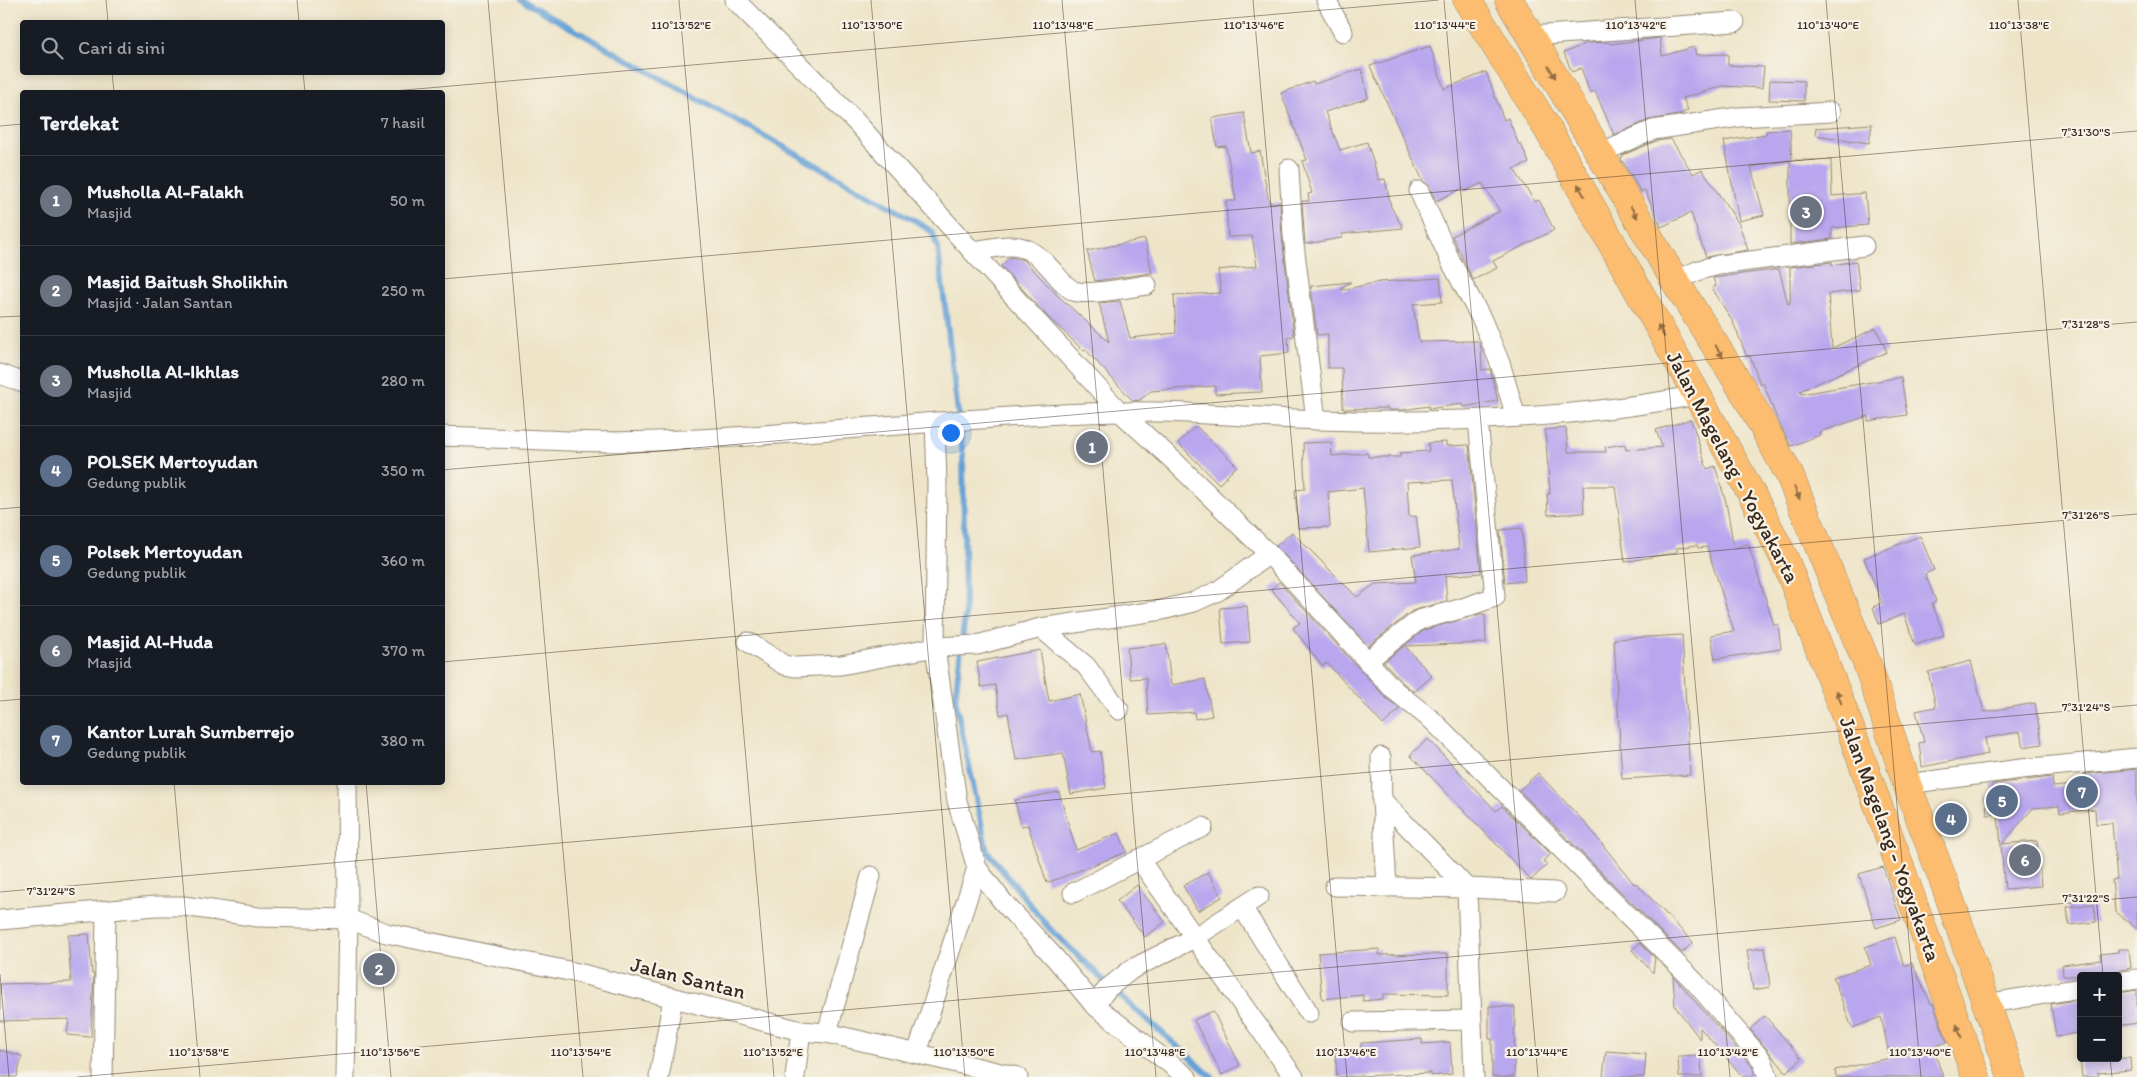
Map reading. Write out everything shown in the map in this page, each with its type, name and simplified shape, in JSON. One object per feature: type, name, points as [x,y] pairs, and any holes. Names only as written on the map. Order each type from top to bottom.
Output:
[{"type":"highway","name":"Jalan Magelang - Yogyakarta","points":[[1467,0],[1546,128],[1697,395],[1785,560],[1850,728],[1976,1077]]},
{"type":"highway","name":"Jalan Magelang - Yogyakarta","points":[[1509,0],[1674,281],[1746,395],[1789,474],[1868,666],[1907,784],[1946,885],[2012,1077]]},
{"type":"highway","points":[[1908,890],[1946,885]]},
{"type":"street","points":[[735,0],[857,123],[972,252],[1120,412],[1181,467],[1269,554],[1394,690],[1433,721],[1694,981],[1762,1060],[1768,1077]]},
{"type":"street","points":[[1326,0],[1343,32]]},
{"type":"street","points":[[1530,36],[1735,22]]},
{"type":"street","points":[[1600,153],[1653,130],[1739,117],[1831,112]]},
{"type":"street","points":[[1288,169],[1293,236],[1316,420]]},
{"type":"street","points":[[1418,191],[1451,262],[1482,320],[1500,363],[1516,417]]},
{"type":"street","points":[[972,252],[1011,245],[1025,247],[1042,259],[1067,288],[1076,292],[1147,285]]},
{"type":"street","points":[[1674,281],[1699,270],[1719,265],[1864,246]]},
{"type":"street","points":[[0,374],[20,381]]},
{"type":"street","points":[[445,436],[575,442],[656,441],[986,418],[1120,412],[1224,413],[1316,420],[1478,420],[1632,407],[1697,395]]},
{"type":"street","points":[[1367,661],[1419,620],[1495,597],[1478,420]]},
{"type":"street","points":[[939,421],[938,483],[942,647],[957,801],[977,868],[1004,902],[1056,958],[1094,1005],[1187,1077]]},
{"type":"street","points":[[748,642],[784,665],[795,667],[840,665],[942,647],[977,646],[1041,628],[1162,610],[1194,602],[1218,591],[1269,554]]},
{"type":"street","points":[[1041,628],[1086,666],[1119,710]]},
{"type":"street","points":[[1381,757],[1387,887]]},
{"type":"street","points":[[1907,784],[2021,769],[2137,758]]},
{"type":"street","points":[[345,1077],[348,919],[347,785]]},
{"type":"street","points":[[1382,800],[1467,888],[1474,1077]]},
{"type":"street","points":[[1073,892],[1203,827]]},
{"type":"street","points":[[1139,859],[1294,1077]]},
{"type":"street","points":[[917,1053],[977,868]]},
{"type":"street","points":[[827,1033],[871,876]]},
{"type":"street","points":[[1335,886],[1467,888],[1555,892]]},
{"type":"street","points":[[1094,1005],[1108,988],[1132,969],[1194,938],[1259,896]]},
{"type":"street","name":"Jalan Santan","points":[[0,920],[155,906],[184,906],[258,917],[348,919],[386,933],[578,973],[801,1031],[827,1033],[1018,1077]]},
{"type":"street","points":[[1242,907],[1309,1013]]},
{"type":"street","points":[[103,1077],[106,911]]},
{"type":"street","points":[[2122,981],[2137,979]]},
{"type":"street","points":[[1986,1004],[2077,989]]},
{"type":"street","points":[[659,1077],[672,998]]},
{"type":"street","points":[[1353,1022],[1472,1020]]},
{"type":"street","points":[[795,1077],[801,1031]]},
{"type":"building","points":[[1660,38],[1662,56],[1694,47],[1696,55],[1728,54],[1728,65],[1764,67],[1762,88],[1723,86],[1683,98],[1688,110],[1679,115],[1649,120],[1614,135],[1595,91],[1590,93],[1581,68],[1572,72],[1564,53],[1587,43],[1609,42],[1610,44]]},
{"type":"building","points":[[1430,46],[1444,89],[1486,72],[1504,120],[1508,118],[1529,163],[1514,169],[1535,202],[1539,200],[1554,230],[1493,261],[1497,268],[1473,280],[1452,236],[1500,211],[1482,183],[1465,191],[1463,188],[1436,201],[1429,186],[1423,181],[1370,66]]},
{"type":"building","points":[[1362,69],[1368,98],[1325,112],[1340,150],[1367,142],[1379,180],[1385,179],[1391,207],[1403,228],[1342,234],[1342,238],[1305,244],[1302,201],[1309,201],[1308,194],[1312,193],[1302,161],[1307,160],[1281,93],[1313,81],[1314,84]]},
{"type":"building","points":[[1770,80],[1804,81],[1804,101],[1769,100]]},
{"type":"building","points":[[1244,113],[1251,153],[1260,151],[1269,203],[1280,202],[1282,237],[1294,336],[1288,337],[1289,353],[1260,356],[1262,392],[1215,394],[1215,386],[1151,391],[1140,400],[1133,401],[1085,349],[1084,351],[1048,317],[1001,266],[1010,257],[1024,260],[1056,294],[1109,342],[1099,303],[1120,301],[1130,338],[1176,333],[1174,295],[1221,293],[1218,270],[1257,266],[1252,236],[1228,237],[1226,201],[1236,201],[1226,146],[1217,147],[1212,118]]},
{"type":"building","points":[[1872,124],[1869,143],[1815,135],[1816,128]]},
{"type":"building","points":[[1790,129],[1792,160],[1831,160],[1832,196],[1865,193],[1868,225],[1832,228],[1832,239],[1790,244],[1790,160],[1751,167],[1764,215],[1739,221],[1724,141],[1766,134],[1766,131]]},
{"type":"building","points":[[1671,139],[1693,174],[1702,169],[1739,224],[1748,250],[1706,257],[1691,213],[1661,227],[1645,190],[1641,192],[1621,159],[1623,155],[1656,141]]},
{"type":"building","points":[[1145,239],[1152,273],[1095,281],[1087,251]]},
{"type":"building","points":[[1856,261],[1860,290],[1828,294],[1832,348],[1876,328],[1887,352],[1800,391],[1801,394],[1901,377],[1907,415],[1868,421],[1868,416],[1819,432],[1820,435],[1791,446],[1777,419],[1763,382],[1760,384],[1750,356],[1747,357],[1733,322],[1712,288],[1716,286],[1713,278],[1779,269],[1788,304],[1790,303],[1790,267],[1832,262],[1832,265]]},
{"type":"building","points":[[1440,278],[1442,302],[1413,304],[1419,342],[1478,341],[1481,347],[1482,370],[1490,369],[1498,401],[1463,407],[1462,404],[1429,409],[1429,406],[1402,410],[1388,410],[1388,408],[1343,409],[1342,368],[1328,368],[1328,334],[1317,335],[1311,286],[1351,282],[1342,287],[1342,290],[1379,282]]},
{"type":"building","points":[[1691,419],[1707,469],[1715,466],[1726,502],[1734,548],[1748,544],[1774,625],[1778,624],[1781,649],[1715,659],[1711,635],[1734,631],[1707,547],[1698,548],[1697,545],[1677,548],[1677,552],[1625,562],[1615,486],[1583,486],[1584,513],[1548,515],[1547,494],[1550,494],[1545,430],[1566,428],[1568,452],[1606,452],[1605,447],[1625,444],[1626,450],[1662,447],[1656,430]]},
{"type":"building","points":[[1196,426],[1237,466],[1219,484],[1178,443]]},
{"type":"building","points":[[1331,442],[1332,456],[1367,453],[1368,457],[1400,457],[1400,453],[1429,451],[1428,443],[1446,442],[1446,446],[1469,445],[1481,573],[1445,576],[1447,601],[1412,611],[1368,646],[1276,546],[1292,532],[1357,597],[1375,584],[1416,582],[1412,555],[1459,549],[1452,480],[1407,482],[1409,517],[1416,516],[1420,547],[1369,552],[1363,488],[1328,492],[1330,527],[1298,528],[1295,490],[1305,489],[1303,443]]},
{"type":"building","points":[[1522,528],[1525,581],[1505,583],[1500,530]]},
{"type":"building","points":[[1920,536],[1934,570],[1925,574],[1936,601],[1932,603],[1944,635],[1915,645],[1904,614],[1879,624],[1873,607],[1882,603],[1864,558]]},
{"type":"building","points":[[1279,582],[1386,698],[1400,709],[1383,725],[1327,663],[1322,666],[1293,628],[1300,623],[1271,589]]},
{"type":"building","points":[[1247,606],[1250,642],[1223,644],[1220,608]]},
{"type":"building","points":[[1485,614],[1486,643],[1405,646],[1432,676],[1414,692],[1384,662],[1424,630]]},
{"type":"building","points":[[1682,635],[1690,775],[1622,779],[1614,639]]},
{"type":"building","points":[[1166,644],[1171,685],[1205,679],[1212,716],[1195,719],[1194,712],[1148,715],[1146,678],[1130,679],[1127,648]]},
{"type":"building","points":[[1040,650],[1049,701],[1080,694],[1092,752],[1100,751],[1106,788],[1071,794],[1063,753],[1016,760],[1008,713],[1000,715],[995,685],[981,687],[977,662]]},
{"type":"building","points":[[1971,661],[1984,712],[2035,703],[2042,744],[2023,747],[2020,732],[1985,738],[1988,754],[1922,767],[1919,743],[1924,742],[1916,711],[1936,707],[1928,672]]},
{"type":"building","points":[[1428,739],[1496,811],[1502,806],[1551,854],[1543,861],[1547,865],[1531,880],[1410,755]]},
{"type":"building","points":[[2137,769],[2137,929],[2115,911],[2112,880],[2117,879],[2112,823],[2096,824],[2095,809],[2060,813],[2059,806],[2033,808],[2002,844],[2037,841],[2041,886],[2005,889],[1998,814],[1987,815],[1986,798],[1993,798],[1992,784],[2052,777],[2053,787],[2085,784],[2084,774]]},
{"type":"building","points":[[1538,773],[1587,825],[1634,884],[1636,883],[1693,942],[1682,953],[1519,790]]},
{"type":"building","points":[[1059,792],[1076,850],[1119,833],[1127,852],[1047,883],[1028,825],[1021,826],[1015,800]]},
{"type":"building","points":[[1883,867],[1901,920],[1876,928],[1859,874]]},
{"type":"building","points":[[1208,872],[1222,897],[1198,911],[1183,886]]},
{"type":"building","points":[[1137,885],[1165,922],[1145,937],[1117,901]]},
{"type":"building","points":[[2094,904],[2096,922],[2069,925],[2067,907]]},
{"type":"building","points":[[89,934],[92,974],[94,974],[91,1037],[67,1035],[69,1019],[0,1021],[0,984],[71,982],[68,935]]},
{"type":"building","points":[[1895,937],[1904,966],[1912,963],[1931,1004],[1933,1004],[1947,1042],[1933,1047],[1943,1077],[1836,1077],[1835,1070],[1890,1058],[1881,1017],[1852,1028],[1833,977],[1871,965],[1865,947]]},
{"type":"building","points":[[1640,943],[1655,958],[1653,973],[1632,950]]},
{"type":"building","points":[[1765,948],[1770,987],[1753,990],[1747,950]]},
{"type":"building","points":[[1379,949],[1379,955],[1448,954],[1448,995],[1383,994],[1383,999],[1363,1001],[1363,995],[1322,999],[1318,953]]},
{"type":"building","points":[[2118,949],[2129,949],[2131,968],[2115,972],[2077,972],[2077,976],[2063,976],[2062,965],[2101,960],[2100,954],[2118,952]]},
{"type":"building","points":[[1673,976],[1752,1066],[1755,1073],[1750,1077],[1743,1077],[1700,1028],[1700,1039],[1675,1006]]},
{"type":"building","points":[[2137,990],[2137,1023],[2122,1025],[2122,992]]},
{"type":"building","points":[[2077,1000],[2077,1033],[2056,1037],[2051,1004]]},
{"type":"building","points":[[1489,1006],[1515,1007],[1514,1077],[1492,1077],[1492,1039],[1489,1039]]},
{"type":"building","points":[[1213,1011],[1240,1065],[1222,1075],[1194,1020]]},
{"type":"building","points":[[1765,1016],[1802,1059],[1786,1072],[1750,1029]]},
{"type":"building","points":[[1422,1039],[1422,1044],[1450,1042],[1452,1074],[1430,1076],[1430,1073],[1337,1077],[1335,1052],[1361,1050],[1361,1043]]},
{"type":"building","points":[[0,1050],[22,1056],[17,1077],[0,1077]]},
{"type":"building","points":[[1606,1051],[1646,1054],[1644,1077],[1603,1077]]},
{"type":"building","points":[[1701,1056],[1702,1077],[1679,1077],[1678,1057]]},
{"type":"building","points":[[2122,1058],[2130,1058],[2131,1070],[2098,1073],[2098,1077],[2082,1077],[2080,1062],[2122,1062]]},
{"type":"waterway","points":[[521,0],[916,221],[932,232],[938,248],[963,455],[965,615],[955,699],[987,851],[1049,928],[1117,993],[1212,1077]]},
{"type":"place","name":"Musholla Al-Ikhlas","points":[[1806,212]]},
{"type":"place","name":"Musholla Al-Falakh","points":[[1092,447]]},
{"type":"place","name":"Kantor Lurah Sumberrejo","points":[[2082,792]]},
{"type":"place","name":"Polsek Mertoyudan","points":[[2002,801]]},
{"type":"place","name":"POLSEK Mertoyudan","points":[[1951,819]]},
{"type":"place","name":"Masjid Al-Huda","points":[[2025,860]]},
{"type":"place","name":"Masjid Baitush Sholikhin","points":[[379,969]]}]
